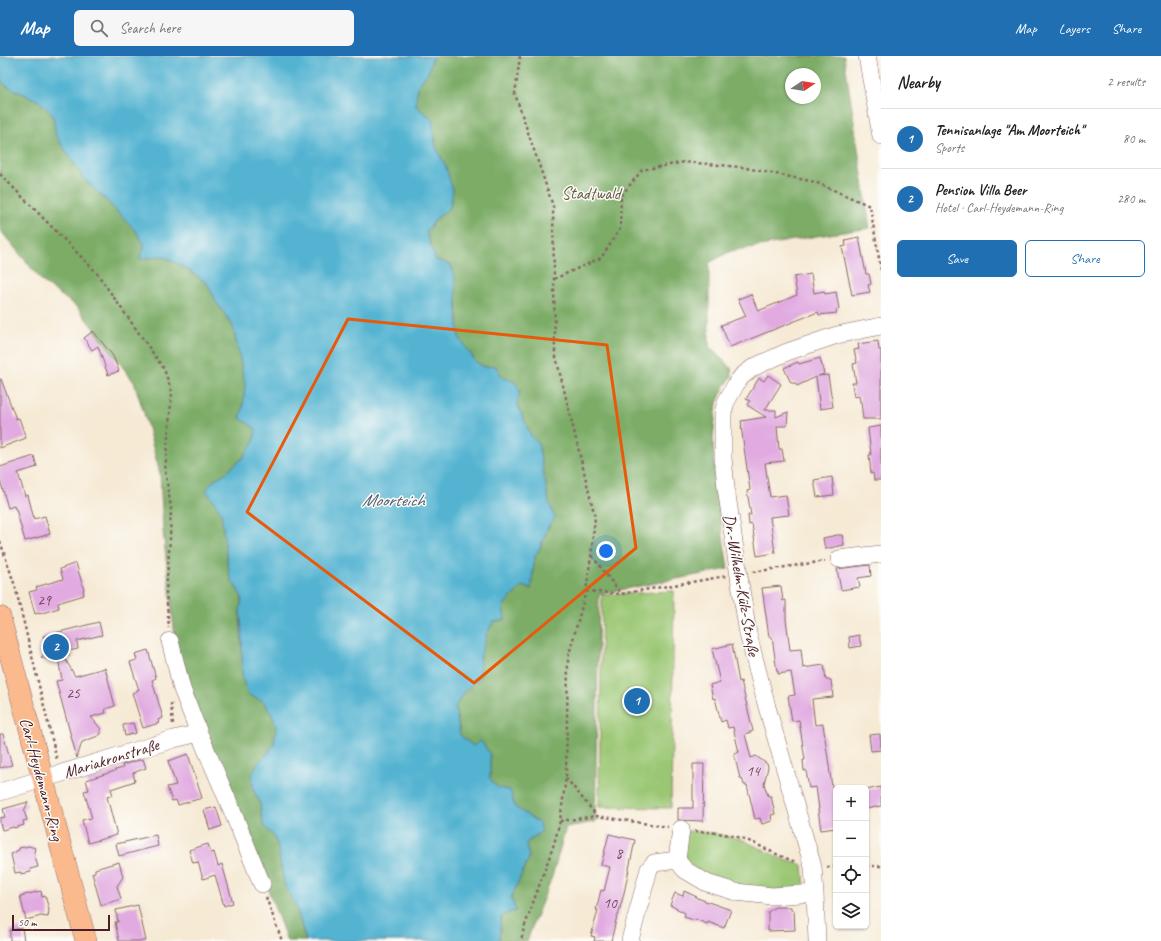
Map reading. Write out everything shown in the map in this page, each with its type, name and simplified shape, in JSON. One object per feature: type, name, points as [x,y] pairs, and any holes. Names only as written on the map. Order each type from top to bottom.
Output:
[{"type":"main road","name":"Carl-Heydemann-Ring","points":[[0,617],[51,776],[86,941]]},
{"type":"street","points":[[867,56],[881,136]]},
{"type":"street","name":"Dr.-Wilhelm-Külz-Straße","points":[[817,941],[813,867],[767,707],[748,634],[745,573],[723,458],[723,413],[726,402],[733,388],[742,376],[749,370],[787,352],[837,335],[881,326]]},
{"type":"street","points":[[839,559],[881,554]]},
{"type":"street","points":[[170,641],[182,689],[262,884]]},
{"type":"street","name":"Mariakronstraße","points":[[0,792],[174,738],[199,733]]},
{"type":"street","points":[[681,829],[677,860],[685,870],[707,882],[736,892],[772,896],[815,893]]},
{"type":"street","points":[[630,940],[649,869],[654,863],[677,860]]},
{"type":"path","points":[[520,56],[515,94],[553,206],[555,354],[595,517],[586,591],[568,658],[566,777],[560,821],[554,844],[524,928],[521,941]]},
{"type":"path","points":[[554,279],[601,258],[620,229],[621,196],[642,170],[685,162],[741,166],[815,182],[870,206],[881,270]]},
{"type":"path","points":[[0,174],[96,272],[164,369],[172,392],[165,470],[171,508],[166,592],[170,641]]},
{"type":"path","points":[[0,541],[15,586],[51,776]]},
{"type":"path","points":[[591,556],[621,594]]},
{"type":"path","points":[[586,591],[621,594],[839,559]]},
{"type":"path","points":[[566,777],[597,816]]},
{"type":"path","points":[[869,866],[881,866]]},
{"type":"path","points":[[262,884],[282,941]]},
{"type":"highlighted area","points":[[348,319],[607,345],[636,548],[474,683],[247,512]]},
{"type":"green space","name":"Stadtwald","points":[[433,56],[844,56],[870,228],[731,251],[709,263],[709,347],[731,368],[732,376],[724,387],[717,403],[713,438],[715,484],[728,569],[599,594],[595,822],[566,827],[552,877],[527,941],[499,941],[501,916],[510,912],[511,898],[529,858],[526,843],[535,837],[539,823],[515,807],[510,790],[498,788],[490,779],[490,754],[473,746],[460,735],[455,707],[466,690],[480,678],[482,646],[495,618],[501,609],[522,586],[531,588],[535,556],[540,548],[549,525],[555,518],[549,503],[538,443],[531,436],[517,404],[515,382],[502,377],[496,366],[484,367],[476,362],[459,337],[457,304],[451,265],[436,260],[426,232],[436,219],[450,207],[446,167],[436,147],[432,119],[416,107],[417,87],[428,73]]},
{"type":"green space","points":[[0,78],[6,86],[39,101],[53,115],[56,136],[85,180],[135,230],[145,246],[139,259],[163,256],[185,268],[207,283],[216,302],[233,326],[245,384],[243,406],[240,418],[256,429],[254,441],[243,458],[227,472],[215,479],[206,490],[221,512],[230,577],[242,597],[240,611],[242,650],[248,695],[263,701],[271,712],[276,726],[274,744],[268,753],[257,764],[253,789],[260,803],[264,826],[275,837],[285,886],[296,906],[306,941],[287,941],[253,849],[201,724],[175,638],[163,531],[160,474],[134,382],[77,307],[43,282],[0,230]]},
{"type":"green space","points":[[674,591],[671,808],[599,807],[602,595]]},
{"type":"green space","points":[[690,831],[712,833],[743,840],[782,859],[803,865],[805,891],[773,895],[686,869],[682,833]]},
{"type":"water","name":"Moorteich","points":[[0,56],[433,56],[428,73],[417,87],[416,106],[432,119],[436,147],[446,167],[453,191],[450,207],[436,219],[426,232],[436,260],[451,265],[455,278],[459,337],[476,362],[484,367],[496,366],[502,377],[515,382],[520,391],[517,404],[531,436],[538,443],[549,503],[555,518],[549,525],[540,548],[535,556],[531,589],[522,586],[503,606],[505,620],[493,622],[487,634],[480,657],[480,678],[466,690],[455,707],[460,735],[473,746],[481,741],[490,754],[490,779],[498,788],[510,790],[515,807],[539,823],[542,831],[526,843],[529,858],[511,898],[516,911],[510,912],[501,917],[499,941],[306,941],[296,906],[285,886],[275,838],[264,826],[260,803],[253,789],[252,774],[257,764],[268,753],[274,744],[276,726],[271,712],[263,701],[248,695],[242,678],[242,630],[240,611],[242,597],[230,577],[221,512],[206,490],[215,479],[227,472],[243,458],[254,441],[256,429],[240,418],[243,406],[245,384],[233,326],[216,302],[207,283],[185,268],[163,256],[139,259],[145,246],[135,230],[85,180],[56,136],[53,115],[39,101],[6,86],[0,78]]},
{"type":"building","points":[[859,237],[866,274],[869,274],[871,284],[868,285],[870,292],[852,295],[842,247],[846,246],[845,240]]},
{"type":"building","points":[[811,274],[814,293],[824,291],[825,294],[836,292],[839,309],[836,310],[837,313],[819,315],[818,312],[730,347],[721,325],[746,316],[738,299],[751,294],[758,311],[797,295],[794,277]]},
{"type":"building","points":[[93,331],[113,356],[119,371],[108,375],[98,346],[92,350],[84,338]]},
{"type":"building","points":[[878,341],[879,350],[881,350],[881,419],[863,419],[861,402],[859,396],[854,397],[852,383],[856,383],[853,364],[857,363],[854,350],[859,349],[858,344]]},
{"type":"building","points":[[820,358],[824,374],[818,376],[828,375],[833,407],[820,409],[816,377],[797,386],[795,383],[791,383],[784,368],[798,362],[799,364]]},
{"type":"building","points":[[768,375],[781,384],[765,410],[776,410],[776,417],[788,412],[787,426],[777,426],[779,449],[782,449],[784,461],[765,463],[770,497],[786,495],[789,515],[770,517],[775,553],[757,556],[752,524],[749,525],[748,515],[751,515],[747,491],[750,490],[741,421],[766,417],[747,405],[750,401],[746,399],[759,378],[764,381]]},
{"type":"building","points":[[0,379],[16,419],[19,418],[26,438],[0,448]]},
{"type":"building","points":[[881,426],[881,480],[874,480],[873,473],[871,474],[869,455],[871,455],[868,428]]},
{"type":"building","points":[[34,456],[37,467],[18,473],[25,496],[28,495],[34,519],[45,516],[50,534],[25,541],[16,509],[14,506],[8,508],[0,480],[0,467]]},
{"type":"building","points":[[832,477],[834,495],[817,497],[814,480]]},
{"type":"building","points":[[842,535],[844,545],[825,549],[823,538]]},
{"type":"building","points":[[76,563],[84,590],[84,595],[58,603],[59,608],[35,614],[29,592],[37,590],[36,587],[63,579],[60,569]]},
{"type":"building","points":[[870,565],[871,576],[858,578],[860,587],[841,590],[837,569]]},
{"type":"building","points":[[781,586],[783,601],[786,600],[786,619],[790,650],[801,649],[803,668],[824,665],[826,680],[831,680],[833,697],[812,699],[815,725],[823,724],[833,787],[833,828],[821,830],[816,787],[809,788],[806,770],[804,771],[803,760],[805,760],[799,720],[792,721],[788,696],[795,695],[791,672],[778,674],[778,671],[777,672],[772,637],[769,637],[762,588]]},
{"type":"building","points":[[99,622],[102,635],[77,641],[78,649],[68,651],[69,656],[64,657],[75,676],[105,668],[115,706],[105,709],[106,713],[91,717],[101,729],[101,734],[82,742],[77,758],[56,681],[62,680],[58,658],[51,660],[41,657],[47,652],[43,636]]},
{"type":"building","points":[[859,635],[861,646],[850,648],[849,637]]},
{"type":"building","points":[[732,644],[739,682],[741,681],[753,731],[745,734],[751,758],[756,756],[767,764],[768,767],[764,784],[768,796],[771,796],[775,814],[771,815],[772,821],[762,824],[760,818],[755,819],[747,785],[744,785],[742,778],[740,778],[734,754],[739,752],[733,727],[728,728],[726,720],[721,722],[710,685],[720,682],[712,649]]},
{"type":"building","points":[[148,650],[156,678],[152,680],[163,718],[158,720],[159,723],[143,728],[132,693],[139,690],[130,662],[137,660],[135,654]]},
{"type":"building","points":[[133,723],[136,733],[125,736],[123,725]]},
{"type":"building","points":[[0,734],[3,734],[12,765],[0,768]]},
{"type":"building","points":[[880,734],[881,750],[871,751],[869,735]]},
{"type":"building","points":[[188,754],[202,798],[178,805],[176,800],[172,801],[167,787],[176,785],[168,761]]},
{"type":"building","points":[[143,759],[146,768],[133,773],[135,781],[111,789],[113,795],[107,797],[117,835],[88,843],[82,820],[92,818],[84,791],[89,790],[86,780],[123,768],[122,765]]},
{"type":"building","points":[[693,764],[704,764],[703,821],[678,820],[678,808],[693,808]]},
{"type":"building","points":[[881,787],[881,806],[869,808],[869,789]]},
{"type":"building","points":[[28,802],[24,811],[27,820],[23,821],[24,825],[2,830],[0,818],[5,817],[3,809]]},
{"type":"building","points":[[216,807],[222,826],[210,830],[204,810]]},
{"type":"building","points":[[609,834],[635,840],[624,893],[611,941],[594,941],[595,937],[591,936],[598,910],[596,910],[601,890],[604,891],[610,867],[601,865]]},
{"type":"building","points":[[156,835],[158,846],[119,856],[116,844]]},
{"type":"building","points":[[208,844],[211,853],[214,852],[218,866],[222,864],[233,903],[224,906],[215,875],[203,879],[198,862],[193,863],[189,850]]},
{"type":"building","points":[[29,846],[35,848],[34,852],[38,867],[30,869],[31,872],[21,874],[21,872],[15,873],[11,854],[19,850],[19,848]]},
{"type":"building","points":[[119,862],[123,877],[117,886],[121,899],[101,905],[92,873],[95,872],[95,869]]},
{"type":"building","points":[[41,891],[42,897],[45,896],[49,909],[48,917],[41,916],[26,920],[20,896]]},
{"type":"building","points":[[684,891],[697,898],[731,910],[724,928],[708,922],[707,924],[695,919],[684,917],[685,913],[670,905],[675,893],[683,896]]},
{"type":"building","points":[[138,905],[146,941],[119,941],[115,922],[118,922],[116,910]]},
{"type":"building","points":[[775,907],[791,907],[791,910],[794,910],[795,930],[768,931],[768,912]]},
{"type":"building","points":[[22,928],[24,941],[10,941],[10,930]]},
{"type":"place","name":"Pension Villa Beer","points":[[56,647]]},
{"type":"place","name":"Tennisanlage \"Am Moorteich\"","points":[[637,701]]}]
